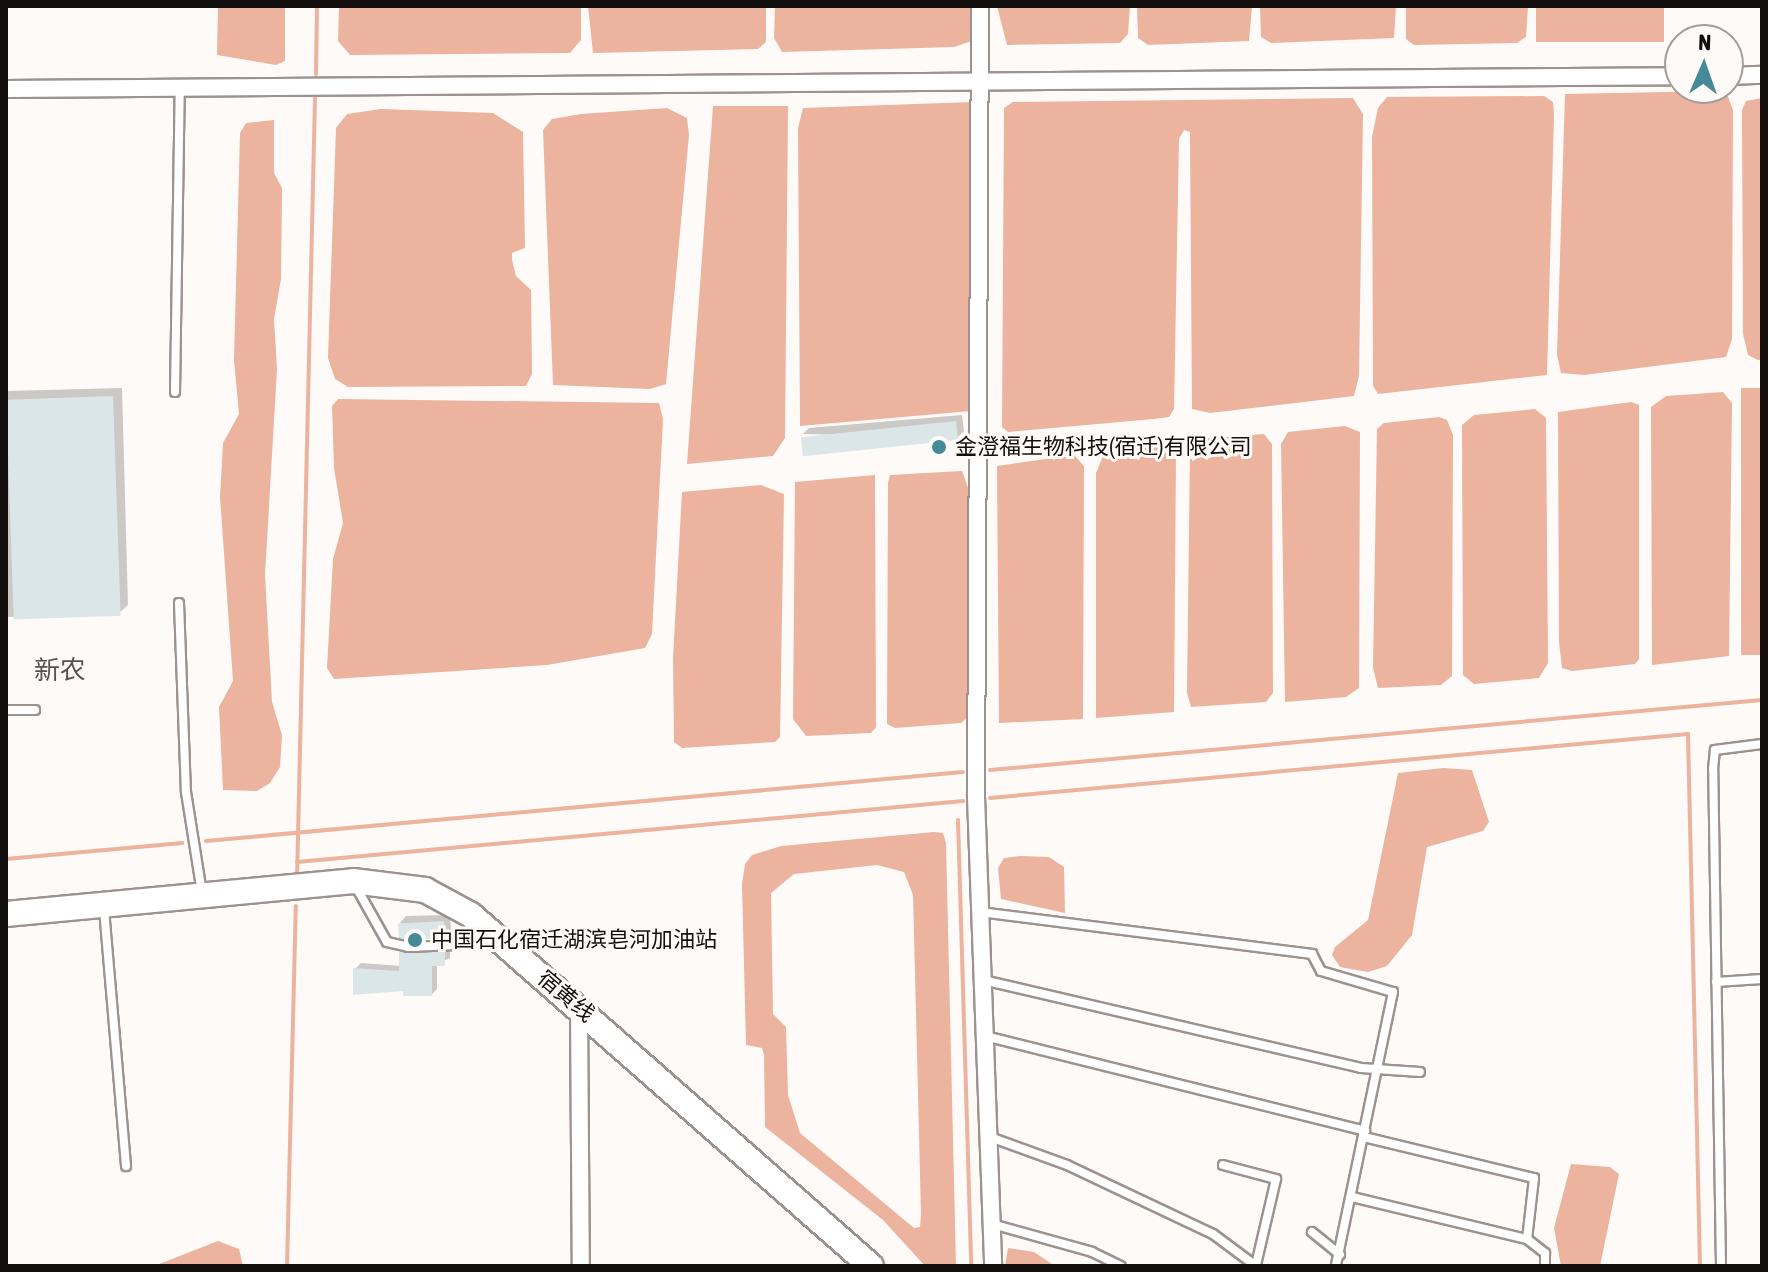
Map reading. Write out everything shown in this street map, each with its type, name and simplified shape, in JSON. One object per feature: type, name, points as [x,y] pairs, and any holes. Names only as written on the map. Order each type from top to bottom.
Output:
[{"type":"main road","name":"宿黄线","points":[[6,914],[353,881],[425,890],[491,933],[579,1007],[871,1266]]},
{"type":"street","points":[[980,6],[980,912],[993,1266]]},
{"type":"street","points":[[6,89],[1664,76]]},
{"type":"street","points":[[579,1007],[581,1266]]},
{"type":"lane","points":[[175,392],[180,87]]},
{"type":"lane","points":[[179,603],[186,792],[202,894]]},
{"type":"lane","points":[[6,710],[35,710]]},
{"type":"lane","points":[[1721,1266],[1715,750],[1762,744]]},
{"type":"lane","points":[[353,881],[387,942],[408,947],[457,945],[491,933]]},
{"type":"lane","points":[[103,904],[126,1166]]},
{"type":"lane","points":[[980,912],[1312,954],[1321,971],[1393,992],[1336,1266]]},
{"type":"lane","points":[[1716,982],[1762,979]]},
{"type":"lane","points":[[983,980],[1377,1071],[1420,1072]]},
{"type":"lane","points":[[985,1036],[1534,1178],[1527,1239]]},
{"type":"lane","points":[[989,1136],[1067,1165],[1200,1228],[1256,1266],[1276,1179],[1223,1165]]},
{"type":"lane","points":[[1352,1197],[1527,1239],[1545,1253],[1545,1266]]},
{"type":"lane","points":[[992,1224],[1092,1252],[1121,1266]]},
{"type":"lane","points":[[1312,1232],[1340,1255]]},
{"type":"shaded area","points":[[218,6],[285,6],[285,61],[276,65],[217,55]]},
{"type":"shaded area","points":[[339,6],[581,6],[581,40],[570,53],[350,55],[338,41]]},
{"type":"shaded area","points":[[588,6],[766,6],[766,42],[758,49],[593,53]]},
{"type":"shaded area","points":[[775,6],[975,6],[972,41],[954,47],[782,52],[774,38]]},
{"type":"shaded area","points":[[997,6],[1130,6],[1128,34],[1120,43],[1007,45]]},
{"type":"shaded area","points":[[1137,6],[1252,6],[1249,41],[1148,45],[1138,38]]},
{"type":"shaded area","points":[[1260,6],[1396,6],[1394,38],[1271,43],[1261,37]]},
{"type":"shaded area","points":[[1406,6],[1528,6],[1526,37],[1517,43],[1414,45],[1406,39]]},
{"type":"shaded area","points":[[1536,6],[1664,6],[1664,42],[1536,42]]},
{"type":"shaded area","points":[[1664,92],[1664,104],[1731,104],[1732,339],[1726,357],[1584,375],[1561,373],[1557,355],[1565,94]]},
{"type":"shaded area","points":[[1544,96],[1553,102],[1554,114],[1547,375],[1378,394],[1373,386],[1372,137],[1378,108],[1387,97]]},
{"type":"shaded area","points":[[1353,98],[1363,114],[1359,376],[1354,396],[1210,413],[1192,409],[1190,132],[1184,130],[1179,139],[1174,409],[1169,417],[1154,419],[1008,432],[1002,427],[1004,108],[1013,102]]},
{"type":"shaded area","points":[[1762,98],[1762,360],[1758,360],[1748,355],[1743,334],[1742,110],[1746,101]]},
{"type":"shaded area","points":[[972,102],[971,411],[800,426],[798,128],[803,108]]},
{"type":"shaded area","points":[[713,106],[788,106],[785,438],[773,456],[687,464]]},
{"type":"shaded area","points":[[667,108],[687,118],[689,135],[666,384],[650,389],[553,385],[543,130],[552,119]]},
{"type":"shaded area","points":[[381,109],[493,113],[523,132],[525,248],[512,253],[512,260],[516,276],[531,290],[532,374],[526,386],[348,387],[335,379],[328,358],[336,128],[347,114]]},
{"type":"shaded area","points":[[274,120],[274,173],[282,188],[281,279],[274,319],[277,369],[265,575],[272,702],[282,735],[280,767],[270,783],[257,791],[223,790],[219,707],[233,681],[220,497],[223,443],[239,414],[234,360],[240,133],[246,123]]},
{"type":"shaded area","points":[[1741,388],[1762,388],[1762,655],[1741,655]]},
{"type":"shaded area","points":[[1723,392],[1732,403],[1729,656],[1652,665],[1651,407],[1666,396]]},
{"type":"shaded area","points":[[338,399],[659,403],[663,419],[652,634],[645,648],[547,665],[334,679],[327,668],[333,559],[343,523],[334,468],[332,406]]},
{"type":"shaded area","points":[[1631,402],[1639,405],[1639,659],[1635,664],[1572,671],[1562,668],[1559,642],[1558,412]]},
{"type":"shaded area","points":[[1535,409],[1546,418],[1548,663],[1539,678],[1474,684],[1463,675],[1462,425],[1474,415]]},
{"type":"shaded area","points":[[1439,417],[1447,420],[1453,435],[1452,676],[1441,685],[1378,688],[1373,668],[1377,429],[1384,423]]},
{"type":"shaded area","points":[[1345,426],[1360,432],[1359,688],[1346,697],[1285,702],[1281,444],[1288,432]]},
{"type":"shaded area","points":[[1264,434],[1272,444],[1273,693],[1266,702],[1191,707],[1187,693],[1190,449],[1200,439]]},
{"type":"shaded area","points":[[1165,445],[1174,447],[1176,455],[1174,712],[1096,718],[1096,473],[1104,454]]},
{"type":"shaded area","points":[[1074,455],[1084,466],[1083,719],[999,723],[997,466]]},
{"type":"shaded area","points":[[962,471],[968,488],[967,718],[961,723],[895,728],[887,724],[890,475]]},
{"type":"shaded area","points":[[875,475],[876,727],[871,733],[806,736],[793,719],[795,482]]},
{"type":"shaded area","points":[[761,485],[784,494],[780,737],[775,742],[682,748],[674,742],[673,658],[682,492]]},
{"type":"shaded area","points":[[1443,768],[1472,770],[1489,822],[1483,831],[1427,847],[1412,935],[1387,966],[1368,972],[1340,967],[1332,955],[1335,947],[1368,920],[1398,773]]},
{"type":"shaded area","points":[[943,833],[946,843],[956,1266],[925,1266],[883,1220],[765,1127],[764,1055],[762,1048],[746,1045],[742,884],[745,864],[752,855],[781,846]],"holes":[[[877,865],[904,872],[913,895],[921,1214],[920,1227],[914,1228],[800,1133],[788,1095],[786,1027],[773,1014],[771,893],[794,874]]]},
{"type":"shaded area","points":[[1049,857],[1064,867],[1065,913],[1001,899],[998,868],[1004,858]]},
{"type":"shaded area","points":[[1571,1164],[1610,1167],[1619,1174],[1600,1266],[1561,1266],[1554,1228]]},
{"type":"shaded area","points":[[218,1241],[239,1249],[243,1266],[154,1266]]},
{"type":"shaded area","points":[[1008,1248],[1034,1252],[1055,1266],[1005,1266]]},
{"type":"building","points":[[113,396],[121,616],[14,620],[6,400]]},
{"type":"building","points":[[956,421],[958,440],[803,456],[801,437]]},
{"type":"building","points":[[444,921],[445,938],[399,940],[398,923]]},
{"type":"building","points":[[399,952],[445,952],[445,966],[432,966],[432,996],[403,996],[403,991],[353,995],[353,968],[399,971]]},
{"type":"waterway","points":[[316,74],[317,6]]},
{"type":"waterway","points":[[297,879],[315,98]]},
{"type":"waterway","points":[[990,770],[1762,700]]},
{"type":"waterway","points":[[990,798],[1688,734],[1700,1266]]},
{"type":"waterway","points":[[206,841],[963,772]]},
{"type":"waterway","points":[[297,862],[963,801]]},
{"type":"waterway","points":[[958,820],[971,1266]]},
{"type":"waterway","points":[[6,859],[182,843]]},
{"type":"waterway","points":[[287,1266],[296,906]]},
{"type":"place","name":"金澄福生物科技(宿迁)有限公司","points":[[939,447]]},
{"type":"place","name":"中国石化宿迁湖滨皂河加油站","points":[[415,940]]},
{"type":"district","name":"新农","points":[[60,671]]}]
